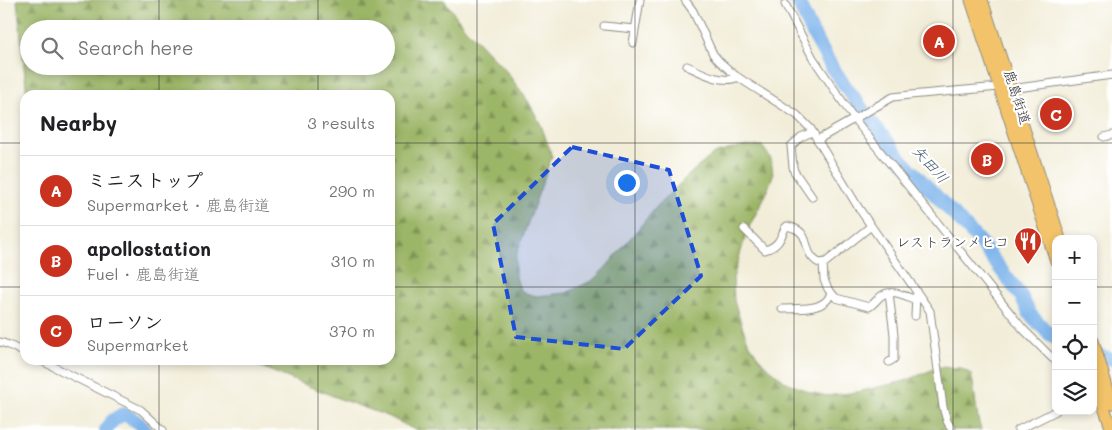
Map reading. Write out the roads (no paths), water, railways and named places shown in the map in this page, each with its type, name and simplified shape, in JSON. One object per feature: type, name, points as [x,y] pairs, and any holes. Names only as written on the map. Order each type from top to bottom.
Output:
[{"type":"main road","name":"鹿島街道","points":[[971,0],[1005,88],[1052,247]]},
{"type":"main road","points":[[982,0],[1005,88],[1059,235]]},
{"type":"main road","points":[[1097,383],[1112,403]]},
{"type":"main road","points":[[1097,385],[1112,430]]},
{"type":"street","points":[[633,42],[640,0]]},
{"type":"street","points":[[685,0],[714,54],[724,67],[797,115],[812,132],[858,207],[932,314],[943,407],[952,430]]},
{"type":"street","points":[[785,4],[813,58],[855,120],[1023,329],[1052,357]]},
{"type":"street","points":[[604,26],[636,29]]},
{"type":"street","points":[[687,66],[720,79],[733,80],[738,78]]},
{"type":"street","points":[[818,140],[893,97],[910,94],[1005,88],[1112,75]]},
{"type":"street","points":[[812,132],[796,141],[791,149],[794,171],[812,197]]},
{"type":"street","points":[[1104,137],[1112,135]]},
{"type":"street","points":[[744,229],[765,250],[778,243],[785,228],[789,226],[803,233],[806,238],[808,251],[816,262],[823,263],[871,226]]},
{"type":"street","points":[[823,263],[824,280],[836,298],[868,307],[881,296],[895,292],[916,300]]},
{"type":"street","points":[[915,316],[916,291]]},
{"type":"street","points":[[782,308],[820,305],[827,300],[831,292]]},
{"type":"street","points":[[888,362],[894,359],[894,331],[889,293]]},
{"type":"street","points":[[0,342],[20,350]]},
{"type":"street","points":[[50,365],[141,410],[163,430]]},
{"type":"street","points":[[1018,430],[1052,413]]},
{"type":"waterway","name":"矢田川","points":[[797,0],[812,32],[833,69],[873,124],[903,161],[979,241],[1021,296],[1030,314],[1052,336]]},
{"type":"waterway","name":"矢田川","points":[[1097,355],[1112,359]]},
{"type":"waterway","points":[[106,430],[112,421],[123,414],[135,420],[145,430]]},
{"type":"place","name":"ミニストップ","points":[[939,41]]},
{"type":"place","name":"ローソン","points":[[1056,114]]},
{"type":"place","name":"apollostation","points":[[987,159]]},
{"type":"place","name":"レストランメヒコ","points":[[1028,265]]}]
